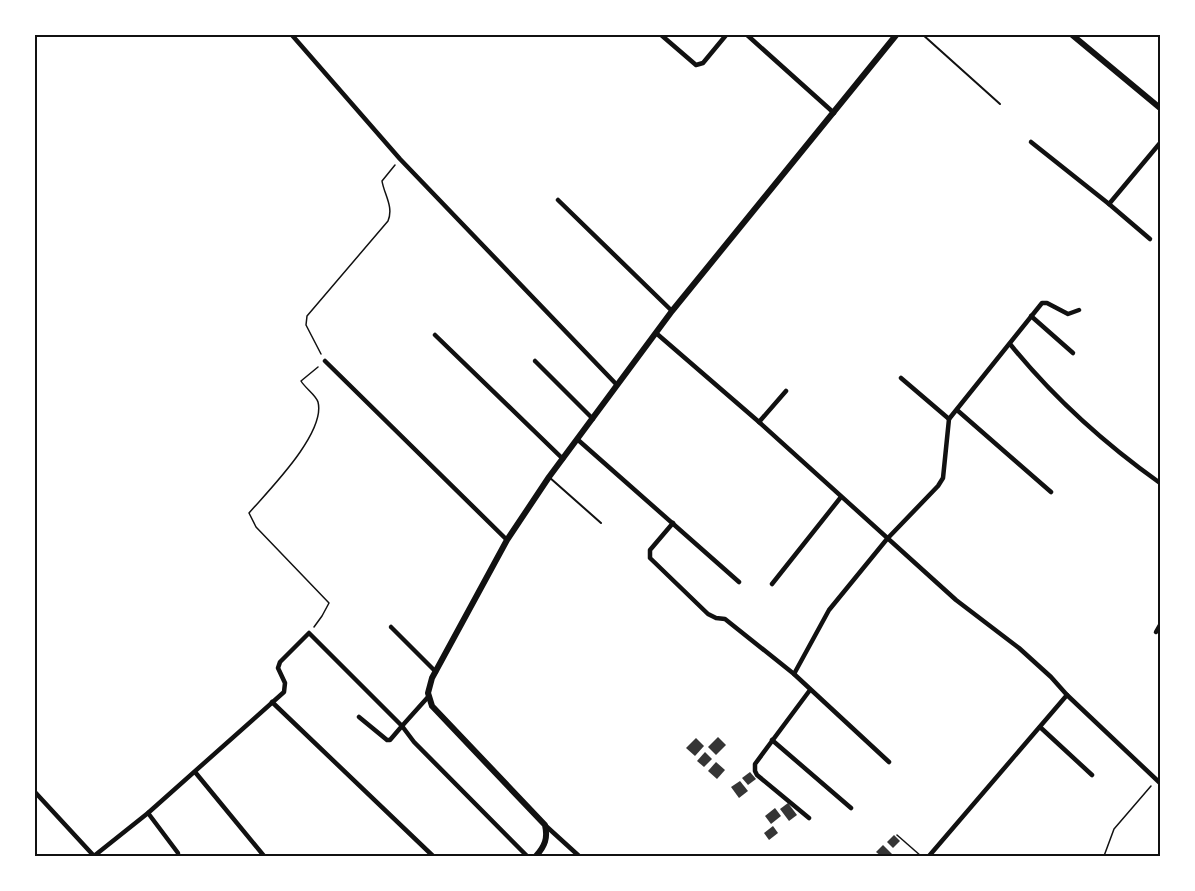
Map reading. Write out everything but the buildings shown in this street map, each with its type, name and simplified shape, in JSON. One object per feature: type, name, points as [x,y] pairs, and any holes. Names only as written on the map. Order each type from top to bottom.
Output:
[{"type":"street","points":[[291,34],[400,159],[617,385]]},
{"type":"street","points":[[660,34],[696,65],[703,63],[727,34]]},
{"type":"street","points":[[746,34],[834,113]]},
{"type":"street","points":[[358,717],[390,740],[428,697],[436,672],[507,540],[549,477],[672,311],[897,34]]},
{"type":"street","points":[[1071,34],[1161,108]]},
{"type":"street","points":[[1031,142],[1150,239]]},
{"type":"street","points":[[1109,204],[1161,143]]},
{"type":"street","points":[[558,200],[672,311]]},
{"type":"street","points":[[794,674],[829,610],[887,539],[943,478],[949,419],[1044,302],[1068,314],[1079,310]]},
{"type":"street","points":[[1031,316],[1073,353]]},
{"type":"street","points":[[656,333],[759,422],[956,600],[1019,648],[1159,781]]},
{"type":"street","points":[[435,335],[563,459]]},
{"type":"street","points":[[1010,344],[1048,387],[1086,423],[1131,462],[1161,483]]},
{"type":"street","points":[[325,361],[507,540]]},
{"type":"street","points":[[535,361],[593,420]]},
{"type":"street","points":[[901,378],[949,419]]},
{"type":"street","points":[[759,422],[786,391]]},
{"type":"street","points":[[957,410],[1051,492]]},
{"type":"street","points":[[577,439],[739,582]]},
{"type":"street","points":[[772,584],[841,497]]},
{"type":"street","points":[[673,523],[650,550],[650,558],[708,614],[725,620],[794,674],[889,762]]},
{"type":"street","points":[[1156,632],[1161,626]]},
{"type":"street","points":[[391,627],[436,672]]},
{"type":"street","points":[[34,790],[94,856],[195,772],[286,688],[278,668],[280,663],[309,633],[527,856]]},
{"type":"street","points":[[809,818],[754,771],[755,764],[810,690]]},
{"type":"street","points":[[929,856],[1067,695]]},
{"type":"street","points":[[428,697],[438,713],[545,825],[579,856]]},
{"type":"street","points":[[272,702],[433,856]]},
{"type":"street","points":[[1040,727],[1092,775]]},
{"type":"street","points":[[772,740],[851,808]]},
{"type":"street","points":[[195,772],[264,856]]},
{"type":"street","points":[[148,813],[178,853]]},
{"type":"street","points":[[536,856],[545,843],[547,835],[545,825]]},
{"type":"lane","points":[[922,34],[1000,104]]},
{"type":"lane","points":[[549,477],[601,523]]},
{"type":"path","points":[[309,633],[329,603],[256,527],[249,513],[296,459],[319,419],[318,400],[301,381],[325,361],[306,325],[307,316],[390,217],[388,198],[382,181],[400,159]]},
{"type":"path","points":[[1104,856],[1114,829],[1159,781]]},
{"type":"path","points":[[897,836],[921,856]]}]
